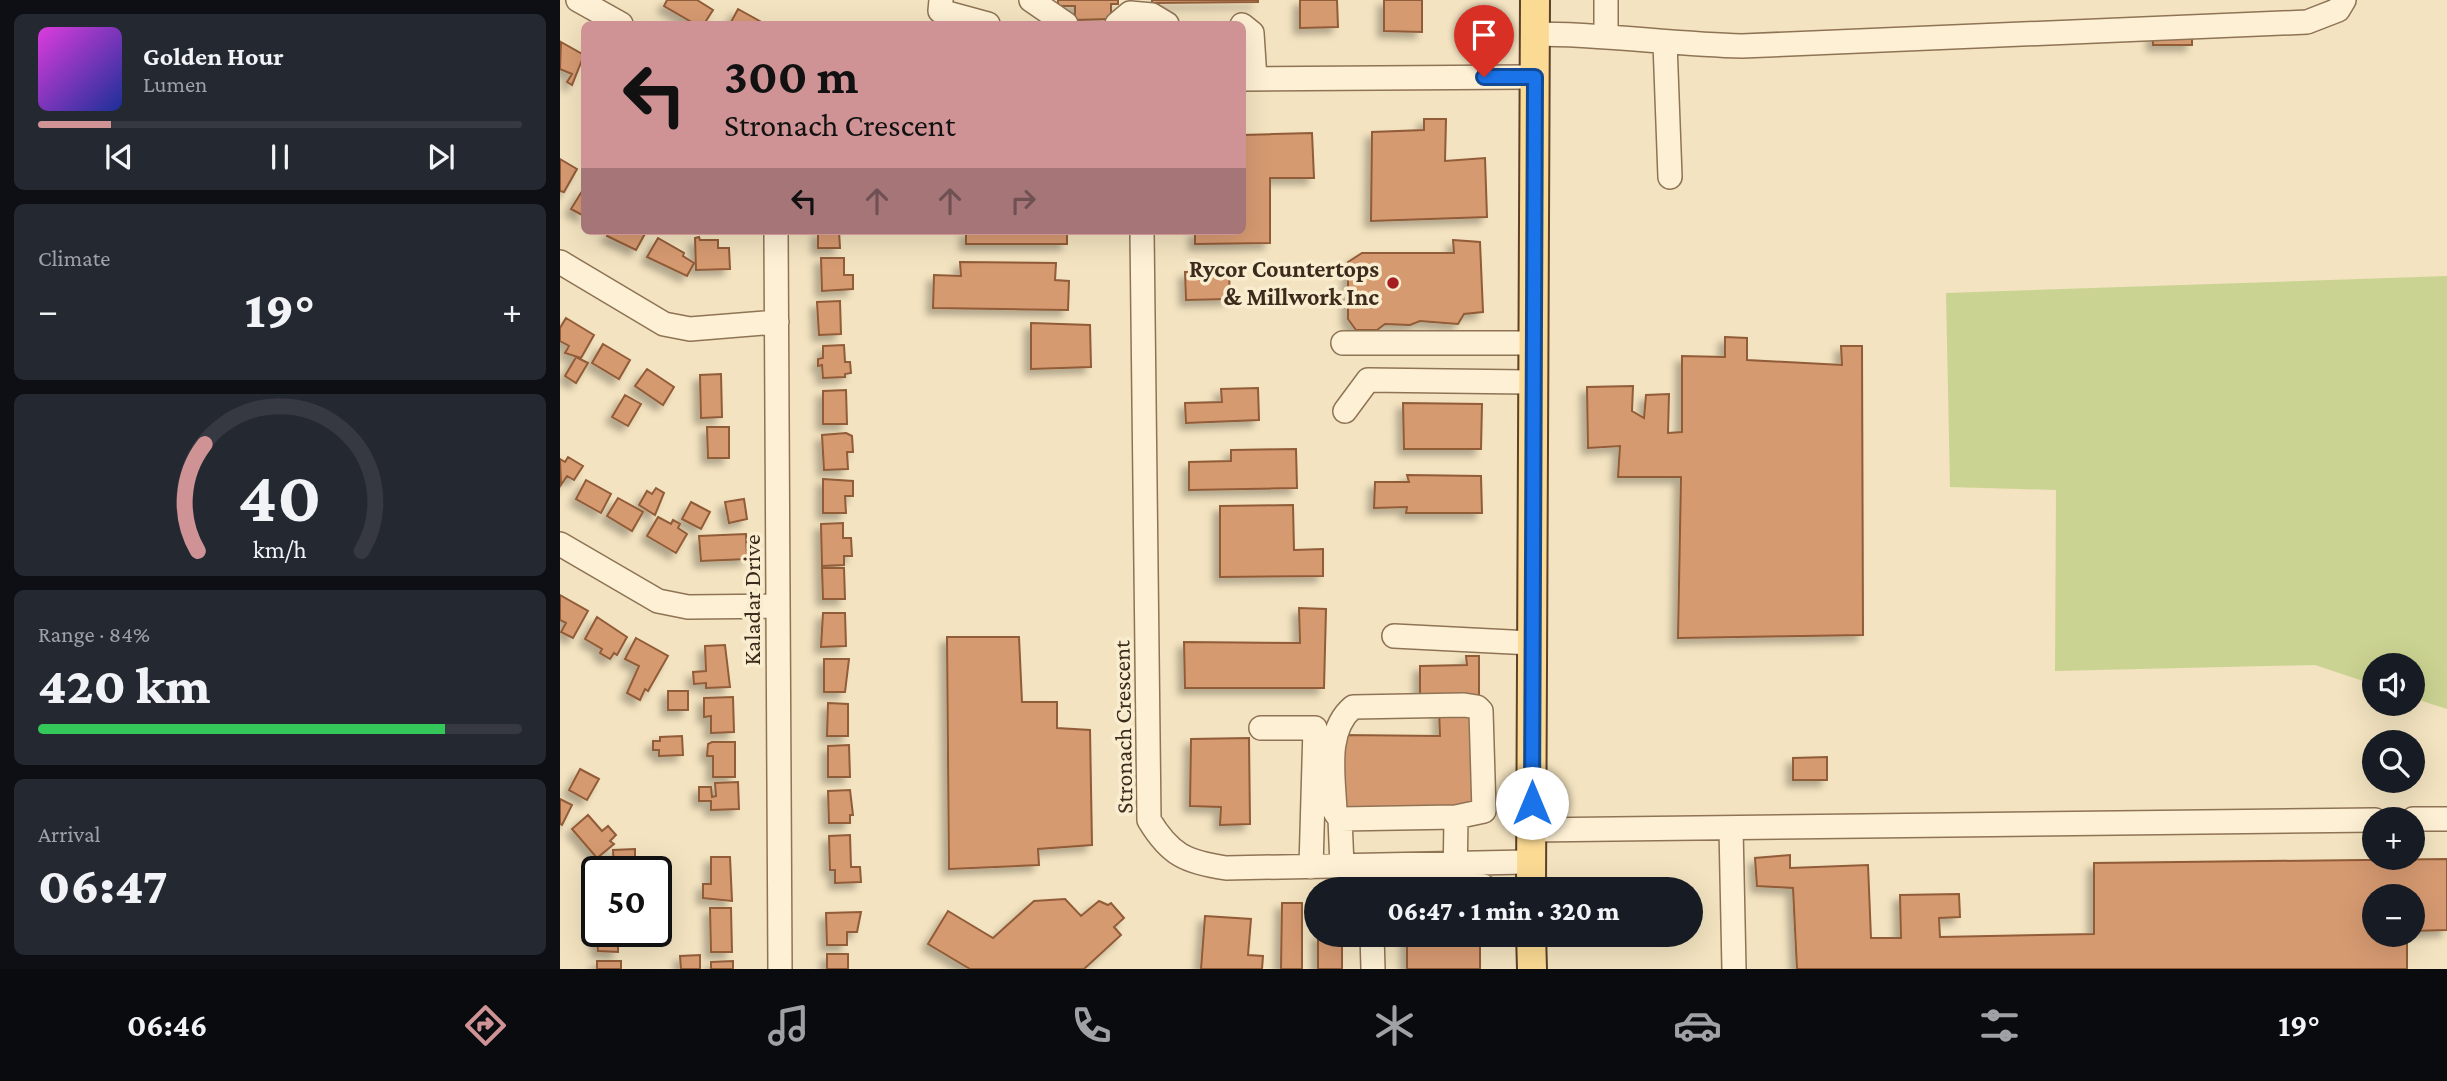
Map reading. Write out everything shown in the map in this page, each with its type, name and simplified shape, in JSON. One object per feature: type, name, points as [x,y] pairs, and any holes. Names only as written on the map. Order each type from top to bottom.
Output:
[{"type":"main road","points":[[1531,875],[1535,0]]},
{"type":"main road","points":[[1531,947],[1531,969]]},
{"type":"street","points":[[578,0],[613,13]]},
{"type":"street","points":[[942,0],[940,11],[977,21]]},
{"type":"street","points":[[1031,0],[1062,21]]},
{"type":"street","points":[[1606,0],[1606,37]]},
{"type":"street","points":[[1535,34],[1584,34],[1665,43],[1742,46],[2307,22],[2338,10],[2344,0]]},
{"type":"street","points":[[1121,21],[1130,13],[1152,15],[1162,21]]},
{"type":"street","points":[[1246,28],[1252,33],[1249,79],[1535,77]]},
{"type":"street","points":[[1665,43],[1670,177]]},
{"type":"street","name":"Kaladar Drive","points":[[776,235],[780,969]]},
{"type":"street","name":"Stronach Crescent","points":[[1142,235],[1149,820],[1163,843],[1192,863],[1226,869],[1342,866],[1366,877]]},
{"type":"street","points":[[560,262],[664,324],[690,329],[777,322]]},
{"type":"street","points":[[1343,343],[1534,343]]},
{"type":"street","points":[[1345,411],[1368,380],[1534,382]]},
{"type":"street","points":[[560,544],[658,601],[688,607],[778,606]]},
{"type":"street","points":[[1394,636],[1533,643]]},
{"type":"street","points":[[1340,819],[1455,817],[1484,811],[1481,711],[1477,707],[1464,705],[1353,707],[1345,714],[1336,729],[1334,748],[1335,812],[1340,819],[1342,866]]},
{"type":"street","points":[[1261,728],[1315,728],[1311,867]]},
{"type":"street","points":[[1455,817],[1454,875],[1459,877]]},
{"type":"street","points":[[2425,820],[2447,819]]},
{"type":"street","points":[[1532,830],[2362,820]]},
{"type":"street","points":[[1731,828],[1734,969]]},
{"type":"street","name":"Stronach Crescent","points":[[1421,877],[1531,875]]},
{"type":"street","points":[[1373,947],[1373,969]]},
{"type":"green space","points":[[2447,276],[2447,709],[2425,702],[2425,653],[2362,653],[2362,681],[2315,665],[2055,671],[2056,490],[1950,487],[1946,293]]},
{"type":"building","points":[[667,0],[697,0],[713,10],[706,21],[690,21],[664,6]]},
{"type":"building","points":[[1058,0],[1118,0],[1118,4],[1111,4],[1111,19],[1075,20],[1075,6],[1058,6]]},
{"type":"building","points":[[1152,0],[1258,0],[1258,2],[1152,3]]},
{"type":"building","points":[[1300,0],[1337,0],[1338,27],[1300,28]]},
{"type":"building","points":[[1384,0],[1422,0],[1422,32],[1384,31]]},
{"type":"building","points":[[738,9],[760,21],[732,21]]},
{"type":"building","points":[[2192,31],[2192,45],[2153,45],[2153,32]]},
{"type":"building","points":[[561,42],[581,53],[581,62],[572,85],[567,82],[572,74],[560,69]]},
{"type":"building","points":[[1424,119],[1446,119],[1445,161],[1485,158],[1487,217],[1371,221],[1372,132],[1424,130]]},
{"type":"building","points":[[1312,133],[1314,178],[1270,178],[1270,243],[1195,244],[1195,235],[1246,235],[1246,135]]},
{"type":"building","points":[[560,159],[577,169],[564,192],[560,191]]},
{"type":"building","points":[[581,193],[581,214],[571,209]]},
{"type":"building","points":[[608,235],[644,235],[636,250]]},
{"type":"building","points":[[818,235],[839,235],[840,248],[818,248]]},
{"type":"building","points":[[966,235],[1067,235],[1067,244],[966,244]]},
{"type":"building","points":[[699,237],[700,240],[718,240],[718,248],[729,248],[730,269],[696,270],[695,238]]},
{"type":"building","points":[[658,238],[684,253],[683,256],[694,263],[687,276],[647,257]]},
{"type":"building","points":[[1453,240],[1480,242],[1483,312],[1464,314],[1458,324],[1420,321],[1410,325],[1385,324],[1377,330],[1356,330],[1348,319],[1348,262],[1362,253],[1454,253]]},
{"type":"building","points":[[821,258],[844,258],[844,275],[853,275],[853,289],[822,291]]},
{"type":"building","points":[[960,262],[1056,263],[1055,280],[1069,281],[1068,310],[933,308],[934,275],[961,276]]},
{"type":"building","points":[[1229,271],[1230,299],[1186,300],[1185,272]]},
{"type":"building","points":[[840,301],[841,334],[819,335],[817,302]]},
{"type":"building","points":[[566,318],[594,335],[581,358],[565,353],[569,346],[560,341],[560,328]]},
{"type":"building","points":[[1031,323],[1090,325],[1091,367],[1031,369]]},
{"type":"building","points":[[1725,337],[1747,338],[1747,360],[1842,365],[1841,346],[1862,346],[1863,635],[1678,638],[1681,477],[1618,477],[1620,446],[1588,448],[1587,387],[1633,386],[1632,411],[1644,418],[1646,395],[1669,394],[1668,433],[1682,432],[1682,356],[1725,357]]},
{"type":"building","points":[[603,344],[630,360],[619,379],[592,363]]},
{"type":"building","points":[[844,345],[845,362],[850,362],[851,373],[845,374],[845,377],[823,378],[822,365],[818,366],[818,359],[823,358],[823,346]]},
{"type":"building","points":[[576,357],[588,363],[576,383],[565,376]]},
{"type":"building","points":[[647,369],[674,387],[663,405],[635,386]]},
{"type":"building","points":[[721,374],[722,417],[701,418],[700,375]]},
{"type":"building","points":[[1258,388],[1259,420],[1186,423],[1185,403],[1222,402],[1221,389]]},
{"type":"building","points":[[846,390],[847,424],[823,424],[823,391]]},
{"type":"building","points":[[625,395],[641,404],[628,426],[612,417]]},
{"type":"building","points":[[1403,403],[1482,404],[1481,449],[1404,449]]},
{"type":"building","points":[[707,427],[729,427],[729,458],[708,458]]},
{"type":"building","points":[[846,433],[852,436],[853,452],[847,452],[848,469],[824,470],[822,435]]},
{"type":"building","points":[[1296,449],[1297,488],[1189,490],[1189,462],[1231,461],[1231,450]]},
{"type":"building","points":[[568,457],[583,466],[574,480],[567,476],[561,485],[560,459],[565,462]]},
{"type":"building","points":[[1407,475],[1481,476],[1482,513],[1406,513],[1407,507],[1374,508],[1375,482],[1409,482]]},
{"type":"building","points":[[823,479],[853,481],[853,496],[845,496],[846,513],[823,513]]},
{"type":"building","points":[[586,480],[611,494],[601,513],[576,499]]},
{"type":"building","points":[[656,488],[664,493],[655,515],[639,505],[647,491],[652,494]]},
{"type":"building","points":[[618,498],[643,512],[632,531],[607,516]]},
{"type":"building","points":[[744,499],[747,519],[729,523],[725,502]]},
{"type":"building","points":[[691,502],[710,512],[701,529],[682,519]]},
{"type":"building","points":[[1293,505],[1294,550],[1323,549],[1323,576],[1220,577],[1220,506]]},
{"type":"building","points":[[658,517],[671,524],[673,520],[680,524],[678,528],[687,534],[676,553],[647,536]]},
{"type":"building","points":[[843,523],[843,538],[851,538],[852,556],[844,556],[844,565],[822,566],[821,524]]},
{"type":"building","points":[[746,534],[747,559],[701,561],[699,536]]},
{"type":"building","points":[[822,568],[844,568],[845,599],[823,599]]},
{"type":"building","points":[[560,595],[588,611],[573,638],[561,632],[566,623],[560,620]]},
{"type":"building","points":[[1299,608],[1326,609],[1324,688],[1185,688],[1184,642],[1300,643]]},
{"type":"building","points":[[823,613],[845,613],[846,646],[821,647]]},
{"type":"building","points":[[597,617],[627,637],[617,655],[614,653],[610,659],[600,653],[602,649],[585,639]]},
{"type":"building","points":[[947,637],[1019,637],[1022,702],[1057,702],[1057,728],[1090,730],[1092,845],[1038,849],[1039,865],[949,869]]},
{"type":"building","points":[[636,638],[668,656],[640,700],[627,693],[639,666],[625,659]]},
{"type":"building","points":[[725,645],[730,687],[706,688],[706,683],[694,684],[693,672],[706,671],[705,646]]},
{"type":"building","points":[[1466,656],[1479,656],[1479,696],[1420,697],[1420,666],[1467,665]]},
{"type":"building","points":[[824,659],[849,659],[845,692],[824,692]]},
{"type":"building","points":[[668,691],[688,691],[688,710],[668,710]]},
{"type":"building","points":[[733,697],[734,732],[711,733],[711,716],[704,717],[704,698]]},
{"type":"building","points":[[828,703],[848,704],[848,736],[827,736]]},
{"type":"building","points":[[1439,709],[1475,712],[1477,809],[1341,810],[1343,735],[1440,736]]},
{"type":"building","points":[[682,736],[683,755],[659,756],[659,750],[653,750],[653,741],[660,741],[660,737]]},
{"type":"building","points":[[1249,738],[1250,824],[1220,825],[1221,807],[1190,806],[1191,739]]},
{"type":"building","points":[[735,742],[735,777],[713,777],[713,756],[707,756],[708,744]]},
{"type":"building","points":[[849,745],[850,777],[828,777],[828,746]]},
{"type":"building","points":[[1827,757],[1827,780],[1793,780],[1793,758]]},
{"type":"building","points":[[580,769],[599,779],[587,800],[569,790]]},
{"type":"building","points":[[738,782],[739,809],[711,810],[711,801],[699,801],[699,787],[711,787],[712,797],[716,796],[715,783]]},
{"type":"building","points":[[850,790],[853,815],[850,815],[850,823],[829,823],[828,791]]},
{"type":"building","points":[[560,799],[572,805],[562,825],[560,824]]},
{"type":"building","points":[[588,815],[602,831],[608,826],[616,835],[610,841],[614,844],[599,856],[595,856],[572,829]]},
{"type":"building","points":[[850,835],[851,867],[860,867],[861,882],[835,883],[835,870],[830,870],[829,836]]},
{"type":"building","points":[[635,849],[635,856],[613,856],[613,850]]},
{"type":"building","points":[[1790,855],[1790,868],[1868,865],[1871,938],[1901,938],[1900,895],[1959,894],[1960,917],[1939,918],[1940,937],[2094,934],[2094,863],[2362,860],[2362,870],[2425,870],[2425,859],[2447,859],[2447,930],[2425,931],[2425,884],[2362,884],[2362,947],[2407,947],[2407,969],[1797,969],[1793,888],[1757,886],[1755,858]]},
{"type":"building","points":[[711,857],[730,857],[732,901],[703,898],[703,884],[711,884]]},
{"type":"building","points":[[1065,899],[1081,916],[1099,901],[1108,905],[1111,903],[1124,918],[1114,927],[1121,935],[1084,969],[970,969],[928,944],[948,911],[993,938],[1034,901]]},
{"type":"building","points":[[1282,903],[1302,903],[1302,969],[1281,969]]},
{"type":"building","points":[[710,908],[731,908],[732,952],[711,952]]},
{"type":"building","points":[[861,912],[857,932],[847,932],[847,945],[827,945],[826,913]]},
{"type":"building","points":[[1205,916],[1251,919],[1248,955],[1263,956],[1262,969],[1201,969]]},
{"type":"building","points":[[598,947],[618,947],[618,952],[598,951]]},
{"type":"building","points":[[1318,947],[1342,947],[1342,969],[1318,969]]},
{"type":"building","points":[[1407,947],[1480,947],[1480,969],[1407,969]]},
{"type":"building","points":[[827,954],[848,954],[848,969],[827,969]]},
{"type":"building","points":[[700,955],[700,969],[681,969],[680,956]]},
{"type":"building","points":[[597,961],[621,961],[621,969],[597,969]]},
{"type":"building","points":[[733,961],[733,969],[711,969],[711,962]]},
{"type":"place","name":"Rycor Countertops & Millwork Inc","points":[[1393,283]]},
{"type":"route","points":[[1484,77],[1535,77],[1532,803]]}]
